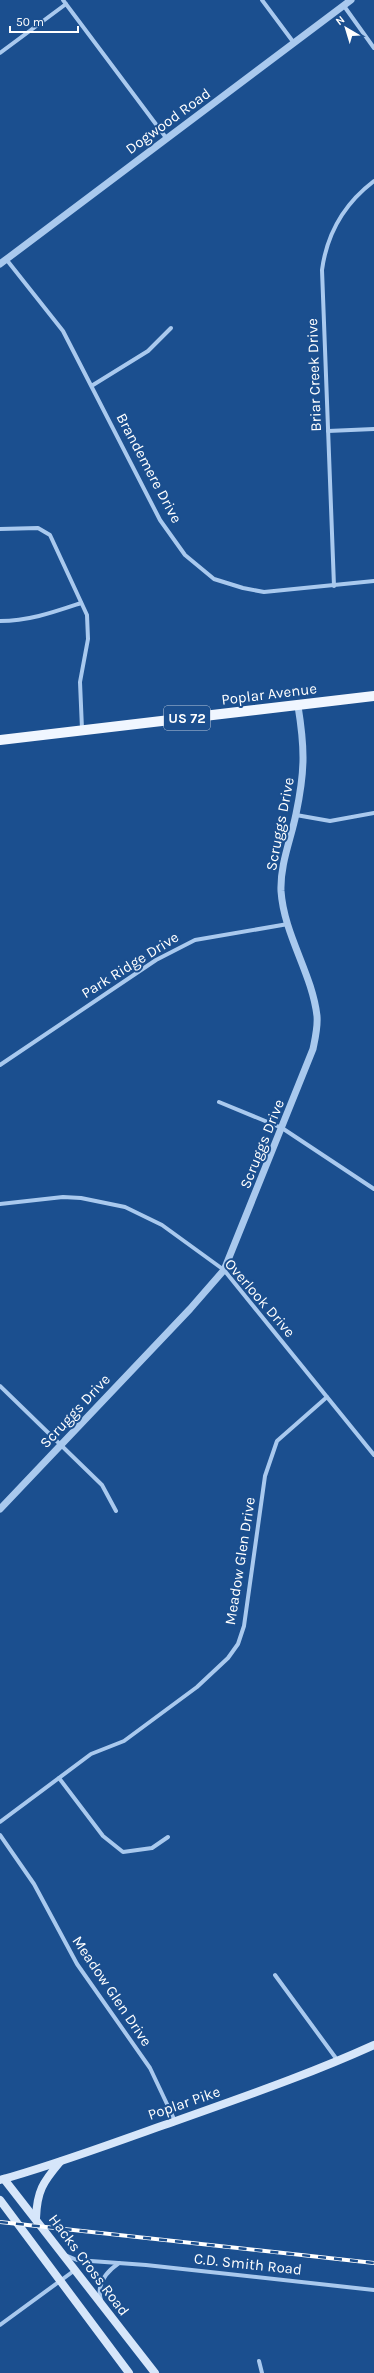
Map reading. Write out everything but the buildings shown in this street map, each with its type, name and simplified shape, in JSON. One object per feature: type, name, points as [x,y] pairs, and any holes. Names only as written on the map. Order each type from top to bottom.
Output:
[{"type":"main road","name":"Poplar Avenue","points":[[0,740],[374,696]]},
{"type":"main road","name":"Poplar Pike","points":[[2,2177],[60,2161],[175,2121],[338,2061],[374,2045]]},
{"type":"main road","points":[[36,2218],[40,2189],[60,2161]]},
{"type":"main road","name":"Hacks Cross Road","points":[[2,2177],[36,2218],[104,2310],[155,2373]]},
{"type":"main road","points":[[0,2200],[129,2373]]},
{"type":"street","points":[[62,0],[167,139]]},
{"type":"street","points":[[262,0],[294,43]]},
{"type":"street","name":"Dogwood Road","points":[[3,261],[81,201],[167,139],[352,0]]},
{"type":"street","points":[[0,52],[66,4]]},
{"type":"street","points":[[344,6],[374,48]]},
{"type":"street","name":"Briar Creek Drive","points":[[334,586],[322,291],[323,259],[331,234],[346,209],[374,181]]},
{"type":"street","name":"Brandemere Drive","points":[[3,261],[64,331],[93,385],[160,520],[185,555],[214,579],[243,588],[269,592],[374,581]]},
{"type":"street","points":[[93,385],[148,351],[171,328]]},
{"type":"street","points":[[328,431],[374,428]]},
{"type":"street","points":[[0,529],[38,528],[50,535],[87,615],[88,639],[80,682],[82,730]]},
{"type":"street","points":[[0,622],[16,621],[47,615],[81,602]]},
{"type":"street","name":"Scruggs Drive","points":[[0,1509],[224,1270],[313,1050],[317,1018],[314,1001],[288,924],[281,891],[285,855],[296,815],[305,761],[298,706]]},
{"type":"street","points":[[296,815],[338,820],[374,813]]},
{"type":"street","name":"Park Ridge Drive","points":[[0,1065],[2,1062],[156,960],[195,940],[288,924]]},
{"type":"street","points":[[219,1102],[282,1128],[374,1189]]},
{"type":"street","name":"Overlook Drive","points":[[0,1204],[63,1197],[98,1200],[125,1207],[162,1224],[224,1270],[374,1455]]},
{"type":"street","points":[[0,1386],[62,1444],[102,1485],[116,1511]]},
{"type":"street","name":"Meadow Glen Drive","points":[[0,1822],[96,1751],[124,1741],[197,1687],[228,1658],[238,1644],[244,1626],[265,1476],[277,1441],[327,1397]]},
{"type":"street","points":[[59,1778],[103,1836],[123,1852],[152,1848],[168,1837]]},
{"type":"street","name":"Meadow Glen Drive","points":[[0,1835],[34,1884],[80,1968],[150,2068],[175,2121]]},
{"type":"street","points":[[275,1975],[338,2061]]},
{"type":"street","name":"C.D. Smith Road","points":[[64,2255],[77,2260],[119,2263],[374,2290]]},
{"type":"street","points":[[104,2310],[99,2294],[101,2285],[104,2277],[119,2263]]},
{"type":"street","points":[[0,2325],[75,2270]]},
{"type":"street","points":[[259,2361],[262,2373]]},
{"type":"railway","points":[[0,2222],[374,2263]]}]
